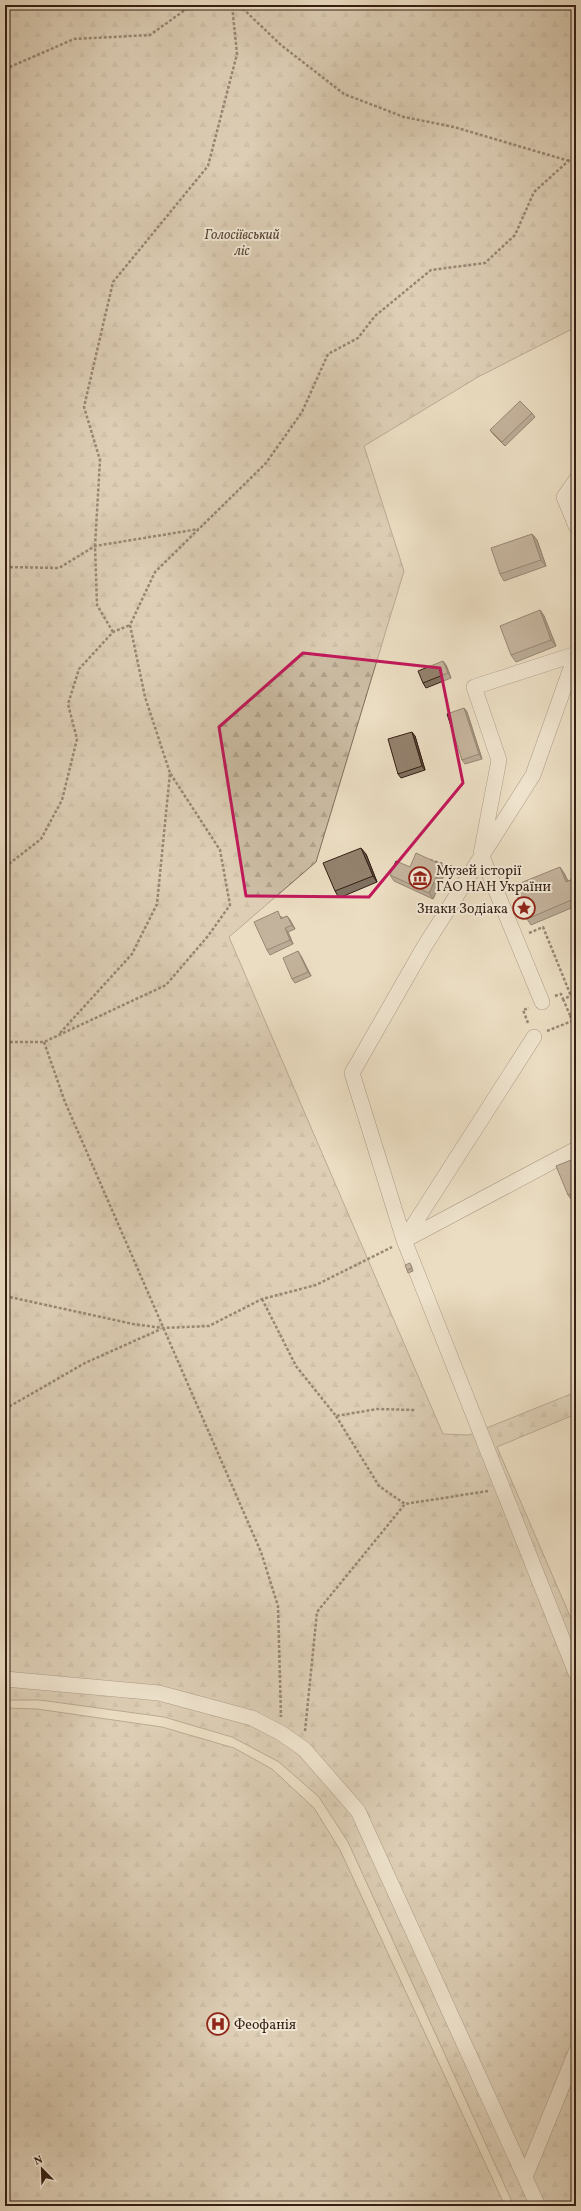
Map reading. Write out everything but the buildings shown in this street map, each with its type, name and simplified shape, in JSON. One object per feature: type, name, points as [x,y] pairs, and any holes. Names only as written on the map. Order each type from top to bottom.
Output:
[{"type":"lane","points":[[576,480],[564,497],[576,526]]},
{"type":"lane","points":[[576,654],[533,775],[481,854],[424,946],[352,1074],[404,1240],[576,1672]]},
{"type":"lane","points":[[542,1002],[481,854],[499,760],[474,687],[576,654]]},
{"type":"lane","points":[[404,1240],[534,1037]]},
{"type":"lane","points":[[404,1240],[576,1149]]},
{"type":"lane","points":[[5,1679],[159,1693],[252,1718],[281,1733],[304,1749],[358,1811],[538,2206]]},
{"type":"lane","points":[[525,2177],[576,2052]]},
{"type":"path","points":[[5,69],[74,39],[150,35],[192,5]]},
{"type":"path","points":[[113,632],[97,605],[95,546],[100,460],[84,407],[113,282],[208,166],[237,54],[232,5]]},
{"type":"path","points":[[239,5],[281,45],[344,94],[404,117],[454,127],[576,163]]},
{"type":"path","points":[[5,1042],[44,1042],[60,1033],[166,985],[208,936],[230,905],[220,850],[170,773],[145,697],[130,625],[155,572],[266,463],[302,412],[328,354],[358,338],[374,316],[431,270],[485,263],[516,235],[534,192],[566,161],[576,154]]},
{"type":"path","points":[[5,567],[59,568],[95,546],[200,529]]},
{"type":"path","points":[[5,867],[41,839],[62,800],[77,739],[68,704],[79,669],[113,632],[130,625]]},
{"type":"path","points":[[60,1033],[132,954],[157,904],[170,773]]},
{"type":"path","points":[[426,858],[470,873]]},
{"type":"path","points":[[543,927],[571,996]]},
{"type":"path","points":[[563,999],[572,1021]]},
{"type":"path","points":[[570,1015],[576,1012]]},
{"type":"path","points":[[534,1037],[572,1021],[576,1022]]},
{"type":"path","points":[[44,1042],[65,1102],[261,1552],[278,1606],[281,1733]]},
{"type":"path","points":[[5,1296],[133,1324],[163,1328],[209,1326],[262,1299],[316,1285],[404,1240]]},
{"type":"path","points":[[262,1299],[296,1366],[336,1416],[379,1486],[405,1504]]},
{"type":"path","points":[[5,1409],[85,1363],[163,1328]]},
{"type":"path","points":[[336,1416],[377,1409],[415,1410]]},
{"type":"path","points":[[304,1749],[317,1612],[405,1504],[502,1488]]},
{"type":"highlighted area","points":[[303,653],[440,668],[463,783],[369,897],[246,896],[219,727]]},
{"type":"green space","name":"Голосіївський ліс","points":[[5,5],[576,5],[576,327],[478,377],[364,446],[404,571],[316,862],[229,937],[443,1434],[469,1435],[576,1392],[576,1414],[497,1447],[576,1630],[576,2206],[514,2206],[348,1842],[319,1797],[279,1762],[232,1737],[164,1717],[40,1700],[5,1700]]},
{"type":"green space","name":"Феофанія","points":[[5,1708],[37,1709],[162,1727],[234,1748],[272,1769],[314,1808],[340,1850],[505,2206],[5,2206]]},
{"type":"place","name":"Музей історії ГАО НАН України","points":[[420,878]]},
{"type":"place","name":"Знаки Зодіака","points":[[524,908]]},
{"type":"place","name":"Феофанія","points":[[218,2024]]}]
